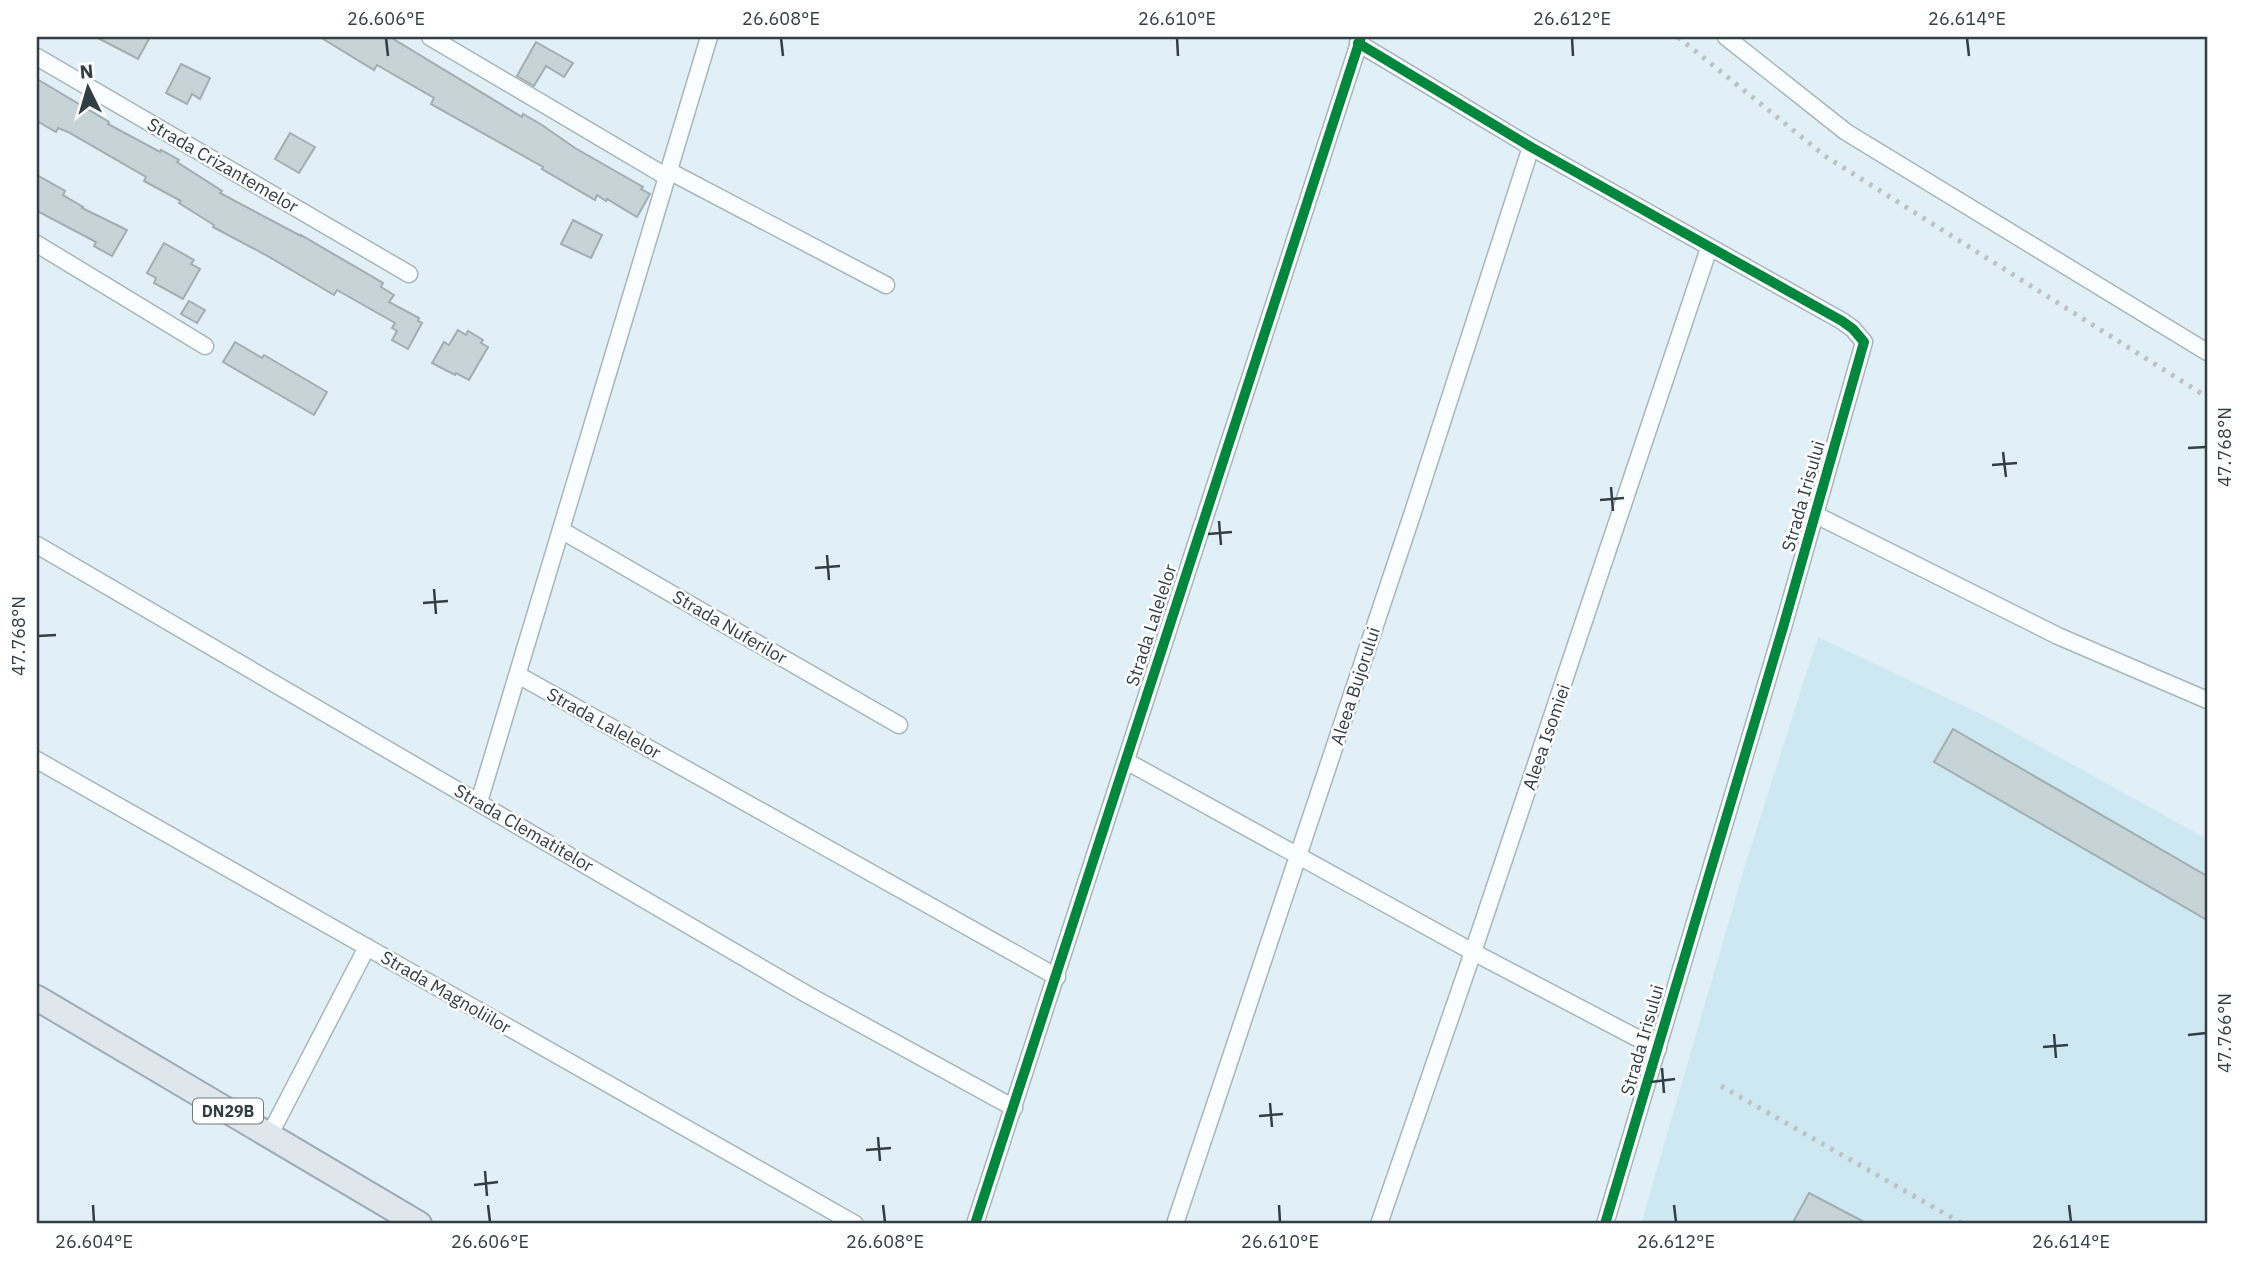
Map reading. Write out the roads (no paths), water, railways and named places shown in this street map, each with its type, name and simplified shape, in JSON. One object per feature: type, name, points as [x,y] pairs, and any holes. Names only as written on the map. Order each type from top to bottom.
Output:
[{"type":"main road","name":"DN29B","points":[[37,998],[419,1224]]},
{"type":"street","points":[[430,37],[668,174],[886,285]]},
{"type":"street","points":[[479,802],[709,37]]},
{"type":"street","points":[[1726,37],[1846,132],[2207,352]]},
{"type":"street","name":"Strada Irisului","points":[[1359,40],[1531,147],[1842,321],[1859,334],[1864,342],[1816,515],[1605,1224]]},
{"type":"street","name":"Strada Lalelelor","points":[[975,1224],[1359,40]]},
{"type":"street","name":"Strada Crizantemelor","points":[[37,57],[409,274]]},
{"type":"street","name":"Aleea Bujorului","points":[[1175,1224],[1477,318],[1531,147]]},
{"type":"street","points":[[37,244],[205,346]]},
{"type":"street","name":"Aleea Isomiei","points":[[1379,1224],[1710,248]]},
{"type":"street","points":[[1816,515],[2058,636],[2207,700]]},
{"type":"street","name":"Strada Nuferilor","points":[[561,530],[899,725]]},
{"type":"street","name":"Strada Clematitelor","points":[[37,545],[808,995],[1014,1108]]},
{"type":"street","name":"Strada Lalelelor","points":[[518,675],[1057,977]]},
{"type":"street","name":"Strada Magnoliilor","points":[[37,760],[855,1224]]},
{"type":"street","points":[[1126,761],[1473,952],[1658,1049]]},
{"type":"street","points":[[269,1136],[367,947]]},
{"type":"railway","points":[[1678,37],[1825,156],[2207,397]]},
{"type":"railway","points":[[1721,1086],[1963,1224]]}]
